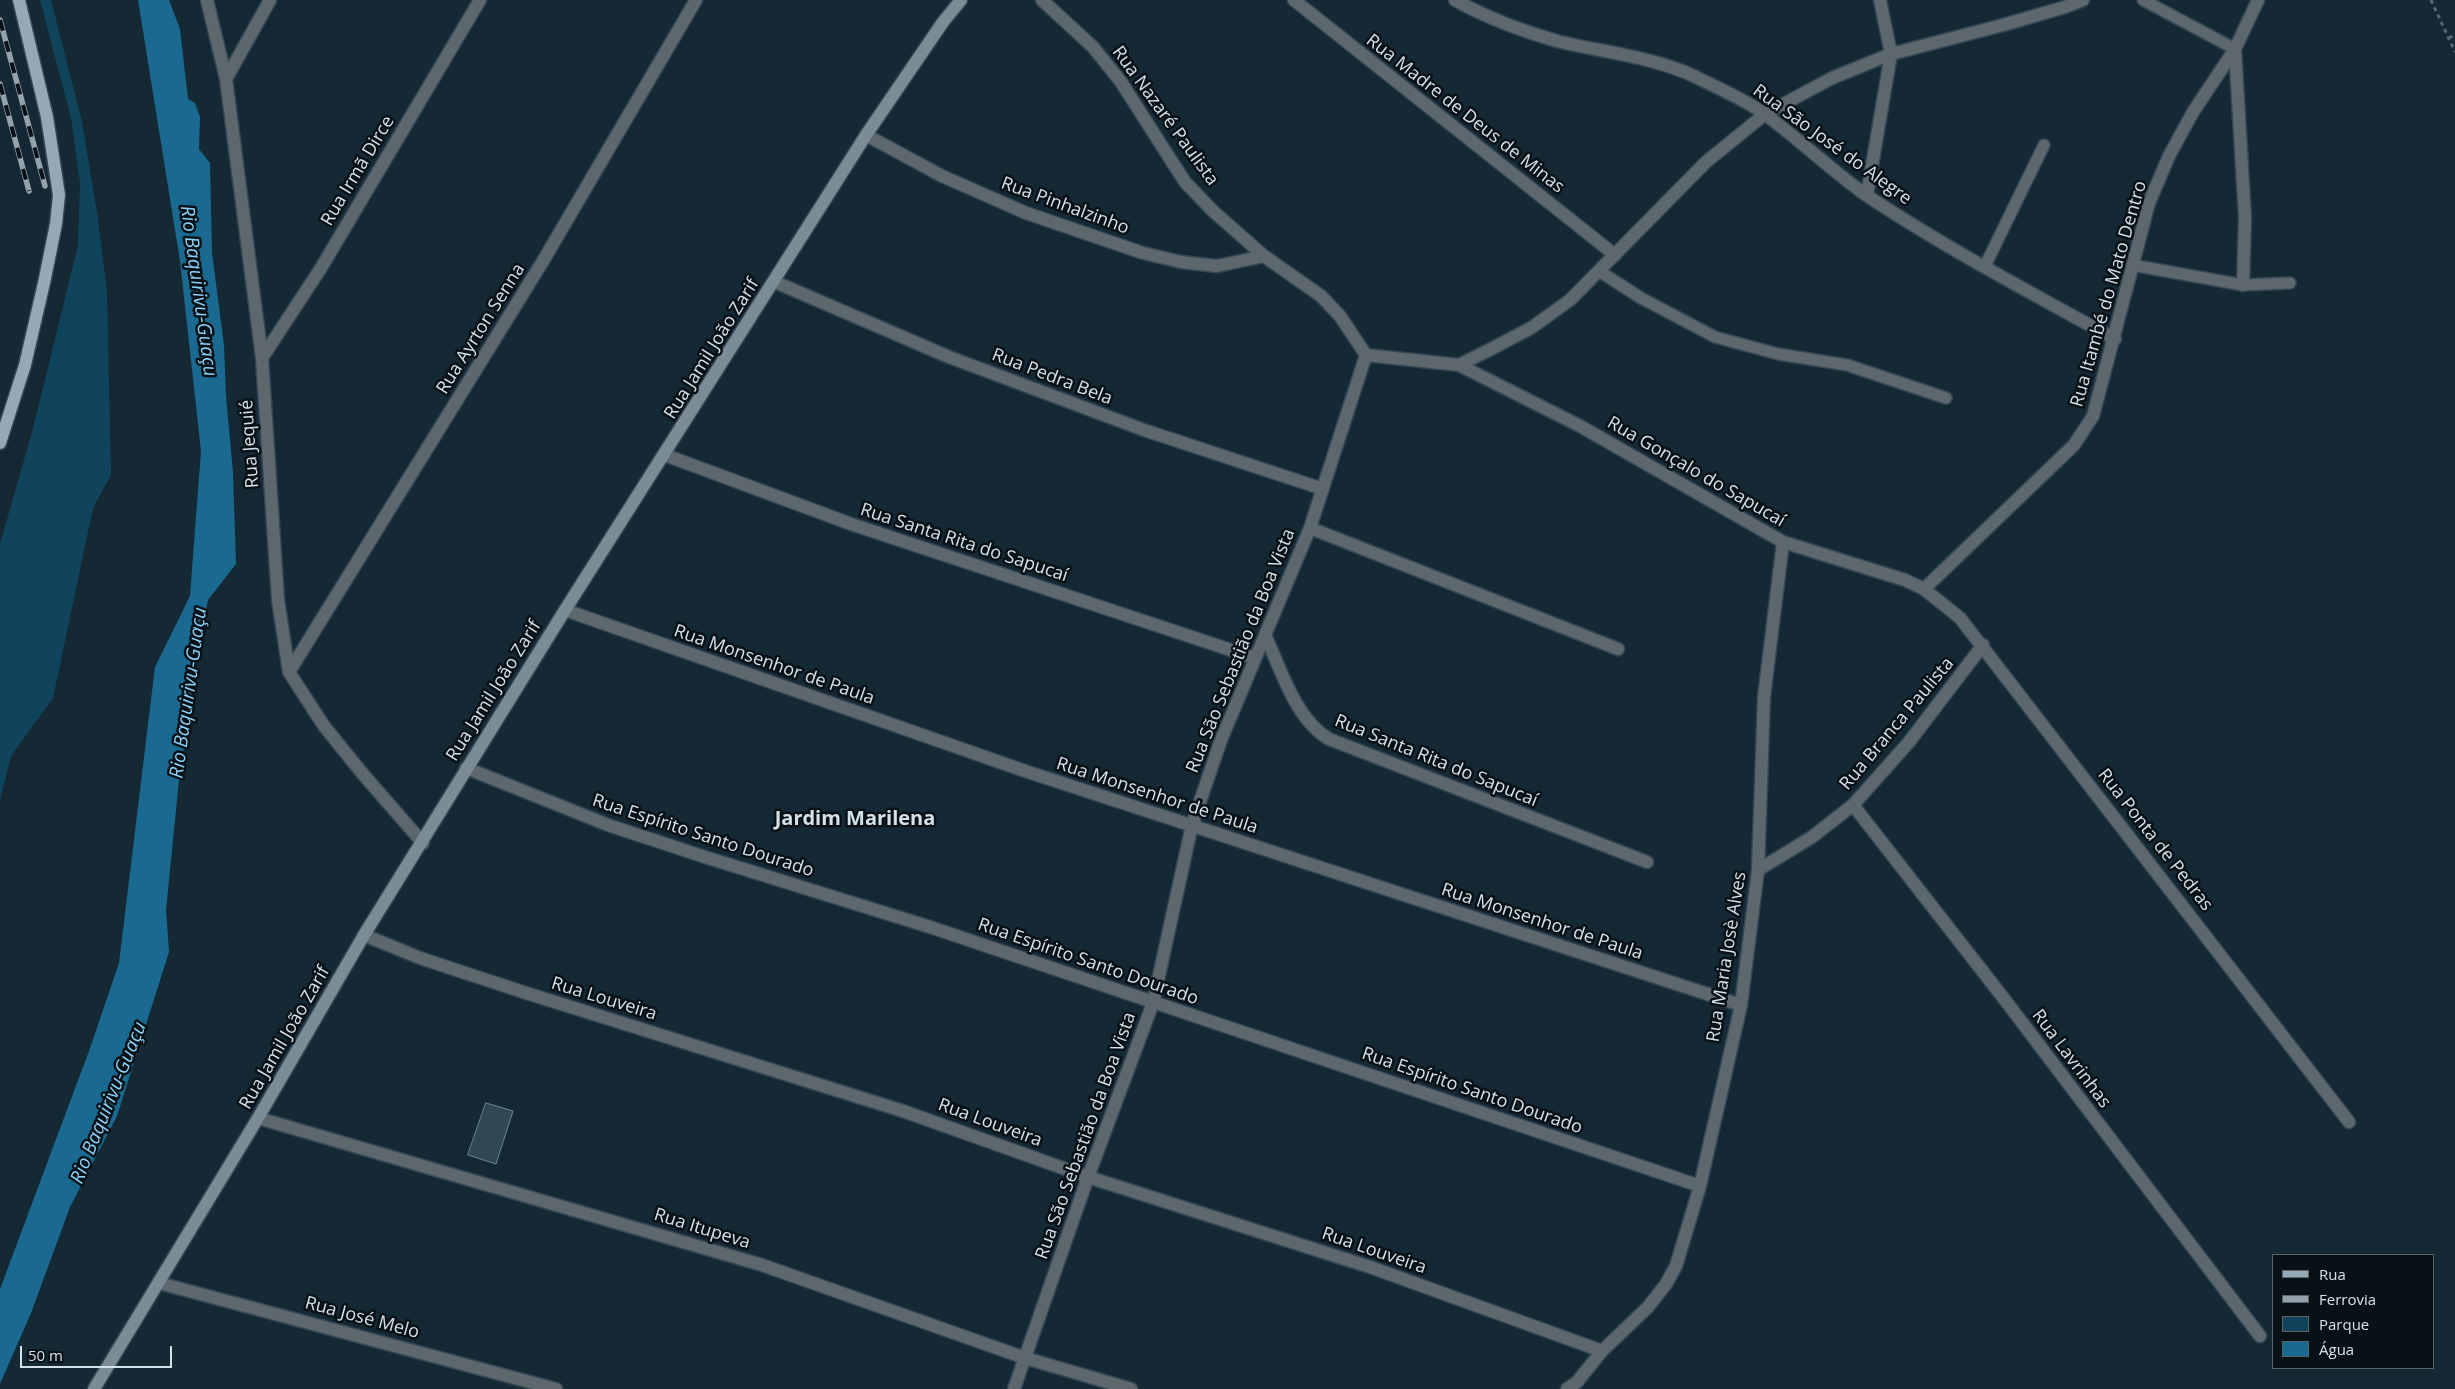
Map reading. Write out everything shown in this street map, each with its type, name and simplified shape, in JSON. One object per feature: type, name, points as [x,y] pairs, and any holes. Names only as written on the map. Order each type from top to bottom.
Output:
[{"type":"main road","points":[[0,443],[25,365],[56,224],[58,195],[47,117],[19,0]]},
{"type":"main road","name":"Rua Jamil João Zarif","points":[[943,22],[954,0]]},
{"type":"main road","name":"Rua Jamil João Zarif","points":[[94,1389],[258,1118],[364,936],[423,843],[466,768],[775,282],[866,135],[943,22],[961,0]]},
{"type":"street","name":"Rua Jequié","points":[[207,0],[226,79],[262,358],[278,600],[289,672],[324,726],[423,843]]},
{"type":"street","points":[[226,79],[270,0]]},
{"type":"street","name":"Rua Irmã Dirce","points":[[262,358],[321,268],[480,0]]},
{"type":"street","name":"Rua Ayrton Senna","points":[[289,672],[543,261],[696,0]]},
{"type":"street","name":"Rua Nazaré Paulista","points":[[1042,0],[1093,48],[1121,82],[1186,182],[1213,211],[1264,256],[1321,296],[1340,316],[1366,355]]},
{"type":"street","name":"Rua Madre de Deus de Minas","points":[[1294,0],[1615,255]]},
{"type":"street","name":"Rua São José do Alegre","points":[[1455,0],[1474,11],[1556,41],[1640,59],[1693,76],[1765,114],[1812,154],[1867,195],[1985,266],[2115,339]]},
{"type":"street","points":[[1867,195],[1891,54],[1880,0]]},
{"type":"street","points":[[1366,355],[1459,365],[1531,328],[1570,300],[1706,162],[1765,114],[1832,78],[1891,54],[2066,8],[2083,0]]},
{"type":"street","name":"Rua Itambé do Mato Dentro","points":[[1924,589],[2074,445],[2094,416],[2149,203],[2169,156],[2193,112],[2235,49],[2258,0]]},
{"type":"street","name":"Rua Itambé do Mato Dentro","points":[[2235,49],[2245,218],[2243,285]]},
{"type":"street","name":"Rua Pinhalzinho","points":[[866,135],[942,176],[1026,213],[1143,253],[1188,263],[1217,266],[1264,256]]},
{"type":"street","name":"Rua Pedra Bela","points":[[775,282],[949,357],[1144,430],[1323,489]]},
{"type":"street","name":"Rua São Sebastião da Boa Vista","points":[[1014,1389],[1088,1177],[1154,1003],[1192,826],[1221,740],[1310,528],[1366,355]]},
{"type":"street","name":"Rua Gonçalo do Sapucaí","points":[[1459,365],[1580,426],[1783,542],[1904,580],[1924,589]]},
{"type":"street","name":"Rua Santa Rita do Sapucaí","points":[[665,455],[850,524],[1255,658]]},
{"type":"street","points":[[1310,528],[1618,649]]},
{"type":"street","name":"Rua Maria Josè Alves","points":[[1575,1387],[1602,1351],[1648,1307],[1666,1284],[1676,1266],[1700,1186],[1741,1005],[1758,870],[1764,697],[1783,542]]},
{"type":"street","name":"Rua Ponta de Pedras","points":[[1924,589],[1960,618],[1983,645],[2349,1122]]},
{"type":"street","name":"Rua Monsenhor de Paula","points":[[565,610],[1016,768],[1741,1005]]},
{"type":"street","name":"Rua Santa Rita do Sapucaí","points":[[1265,635],[1300,710],[1316,731],[1328,739],[1647,862]]},
{"type":"street","name":"Rua Branca Paulista","points":[[1758,870],[1812,837],[1853,805],[1909,742],[1983,645]]},
{"type":"street","name":"Rua Espírito Santo Dourado","points":[[466,768],[617,828],[930,927],[1700,1186]]},
{"type":"street","name":"Rua Lavrinhas","points":[[1853,805],[2260,1336]]},
{"type":"street","name":"Rua Louveira","points":[[364,936],[420,958],[523,992],[904,1111],[1088,1177],[1370,1267],[1602,1351]]},
{"type":"street","name":"Rua Itupeva","points":[[258,1118],[762,1265],[1025,1358],[1130,1389]]},
{"type":"street","name":"Rua José Melo","points":[[159,1283],[556,1389]]},
{"type":"lane","points":[[2143,0],[2235,49]]},
{"type":"lane","points":[[1985,266],[2044,146]]},
{"type":"lane","points":[[2132,265],[2243,285],[2290,283]]},
{"type":"lane","points":[[1599,271],[1642,298],[1715,337],[1778,354],[1847,364],[1946,398]]},
{"type":"path","points":[[2431,0],[2455,52]]},
{"type":"path","points":[[2449,38],[2455,35]]},
{"type":"green space","points":[[40,0],[51,0],[82,122],[98,219],[107,293],[111,475],[93,508],[53,698],[11,756],[0,801],[0,544],[32,432],[78,246],[80,183],[71,118]]},
{"type":"water","name":"Rio Baquirivu-Guaçu","points":[[138,0],[169,0],[180,29],[188,99],[195,103],[200,117],[199,149],[210,163],[212,253],[224,345],[226,396],[233,472],[236,564],[208,600],[200,640],[179,780],[166,910],[169,952],[117,1116],[70,1207],[31,1313],[0,1384],[0,1289],[89,1051],[119,963],[155,667],[190,596],[201,451],[180,261]]},
{"type":"building","points":[[486,1103],[513,1111],[496,1164],[468,1155]]},
{"type":"railway","points":[[0,20],[45,186]]},
{"type":"railway","points":[[0,84],[29,191]]},
{"type":"district","name":"Jardim Marilena","points":[[855,819]]}]
